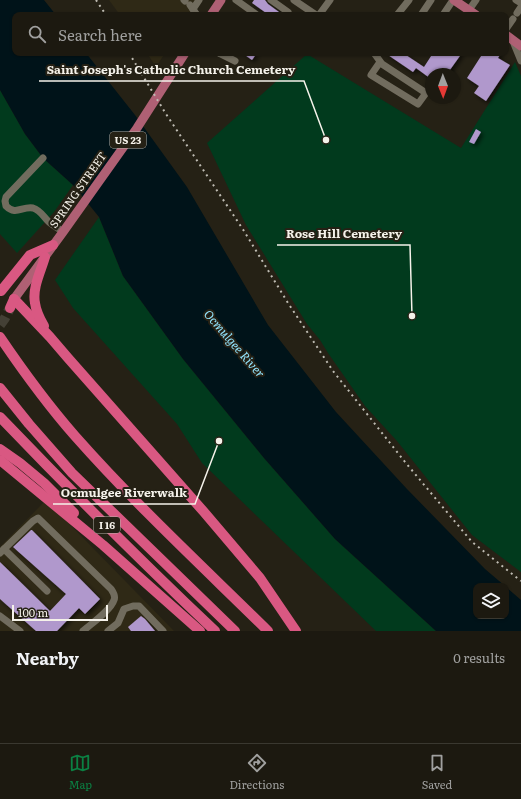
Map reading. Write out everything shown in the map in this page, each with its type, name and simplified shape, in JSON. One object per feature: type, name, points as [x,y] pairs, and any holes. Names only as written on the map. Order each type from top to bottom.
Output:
[{"type":"highway","points":[[2,291],[30,255],[53,245]]},
{"type":"highway","points":[[45,257],[34,298],[38,315],[50,337]]},
{"type":"highway","points":[[10,304],[50,337],[204,512],[260,578],[296,631]]},
{"type":"highway","points":[[0,337],[49,404],[80,442],[139,504],[268,631]]},
{"type":"highway","name":"I 16","points":[[0,388],[29,424],[72,472],[235,631]]},
{"type":"highway","name":"I 16","points":[[0,417],[44,463],[156,574],[216,631]]},
{"type":"highway","points":[[0,450],[20,463],[44,483],[104,545]]},
{"type":"highway","points":[[0,460],[104,545],[200,631]]},
{"type":"main road","points":[[215,12],[221,0]]},
{"type":"main road","points":[[454,0],[472,12]]},
{"type":"main road","points":[[509,37],[521,46]]},
{"type":"main road","name":"SPRING STREET","points":[[10,304],[137,128],[183,56]]},
{"type":"street","points":[[195,12],[188,4],[199,0]]},
{"type":"street","points":[[236,0],[253,12]]},
{"type":"street","points":[[271,0],[288,12]]},
{"type":"street","points":[[294,0],[312,12]]},
{"type":"street","points":[[320,12],[330,0]]},
{"type":"street","points":[[399,12],[409,0]]},
{"type":"street","points":[[423,12],[431,0]]},
{"type":"street","points":[[445,12],[454,0]]},
{"type":"street","points":[[473,12],[476,0]]},
{"type":"street","points":[[516,0],[521,3]]},
{"type":"street","points":[[509,25],[517,13]]},
{"type":"street","points":[[509,37],[521,61]]},
{"type":"street","points":[[229,56],[235,61]]},
{"type":"street","points":[[376,56],[382,64],[426,93],[418,104],[371,76],[380,62]]},
{"type":"street","points":[[43,158],[6,197],[6,206],[18,211],[24,208],[34,208],[47,220],[66,228]]},
{"type":"street","points":[[47,591],[2,551],[38,518],[111,589],[115,596],[114,601],[108,609],[83,631]]},
{"type":"street","points":[[112,630],[118,623],[124,609],[139,606],[162,631]]},
{"type":"street","points":[[0,616],[20,631]]},
{"type":"shaded area","points":[[109,0],[201,0],[193,12],[118,12]]},
{"type":"shaded area","points":[[149,56],[163,56],[156,67]]},
{"type":"shaded area","points":[[46,500],[174,631],[0,631],[0,547]]},
{"type":"green space","points":[[305,56],[310,56],[461,148],[515,62],[521,76],[521,572],[472,535],[397,441],[365,406],[320,340],[307,324],[246,225],[207,143]]},
{"type":"green space","points":[[0,90],[25,134],[43,158],[73,185],[54,212],[17,253],[0,234]]},
{"type":"green space","points":[[99,217],[123,276],[183,359],[264,458],[335,539],[436,631],[376,631],[202,463],[177,424],[73,308],[55,280]]},
{"type":"water","name":"Ocmulgee River","points":[[0,0],[44,0],[54,12],[12,12],[12,56],[88,56],[135,115],[187,187],[268,325],[336,412],[407,489],[485,569],[501,583],[473,583],[473,619],[509,619],[509,590],[521,600],[521,631],[436,631],[335,539],[264,458],[183,359],[123,276],[99,217],[73,185],[43,158],[25,134],[0,90]]},
{"type":"building","points":[[254,0],[265,0],[279,12],[265,12],[252,3]]},
{"type":"building","points":[[246,56],[255,56],[252,60]]},
{"type":"building","points":[[389,56],[408,56],[424,67],[431,56],[460,56],[451,68],[425,68],[425,75],[416,68],[413,72]]},
{"type":"building","points":[[481,56],[499,56],[498,58],[510,65],[486,101],[474,93],[479,86],[467,78]]},
{"type":"building","points":[[476,129],[481,132],[474,144],[469,142]]},
{"type":"building","points":[[31,530],[100,599],[85,614],[79,608],[57,631],[36,631],[0,599],[0,562],[50,611],[66,594],[13,547]]},
{"type":"building","points":[[141,616],[155,631],[131,631],[128,627]]},
{"type":"tunnel","points":[[0,325],[10,308]]},
{"type":"railway","points":[[96,0],[104,12]]},
{"type":"railway","points":[[131,56],[166,114],[244,231],[288,303],[333,371],[405,462],[472,542],[521,581]]},
{"type":"place","name":"Saint Joseph's Catholic Church Cemetery","points":[[326,140]]},
{"type":"place","name":"Rose Hill Cemetery","points":[[412,316]]},
{"type":"place","name":"Ocmulgee Riverwalk","points":[[219,441]]}]
